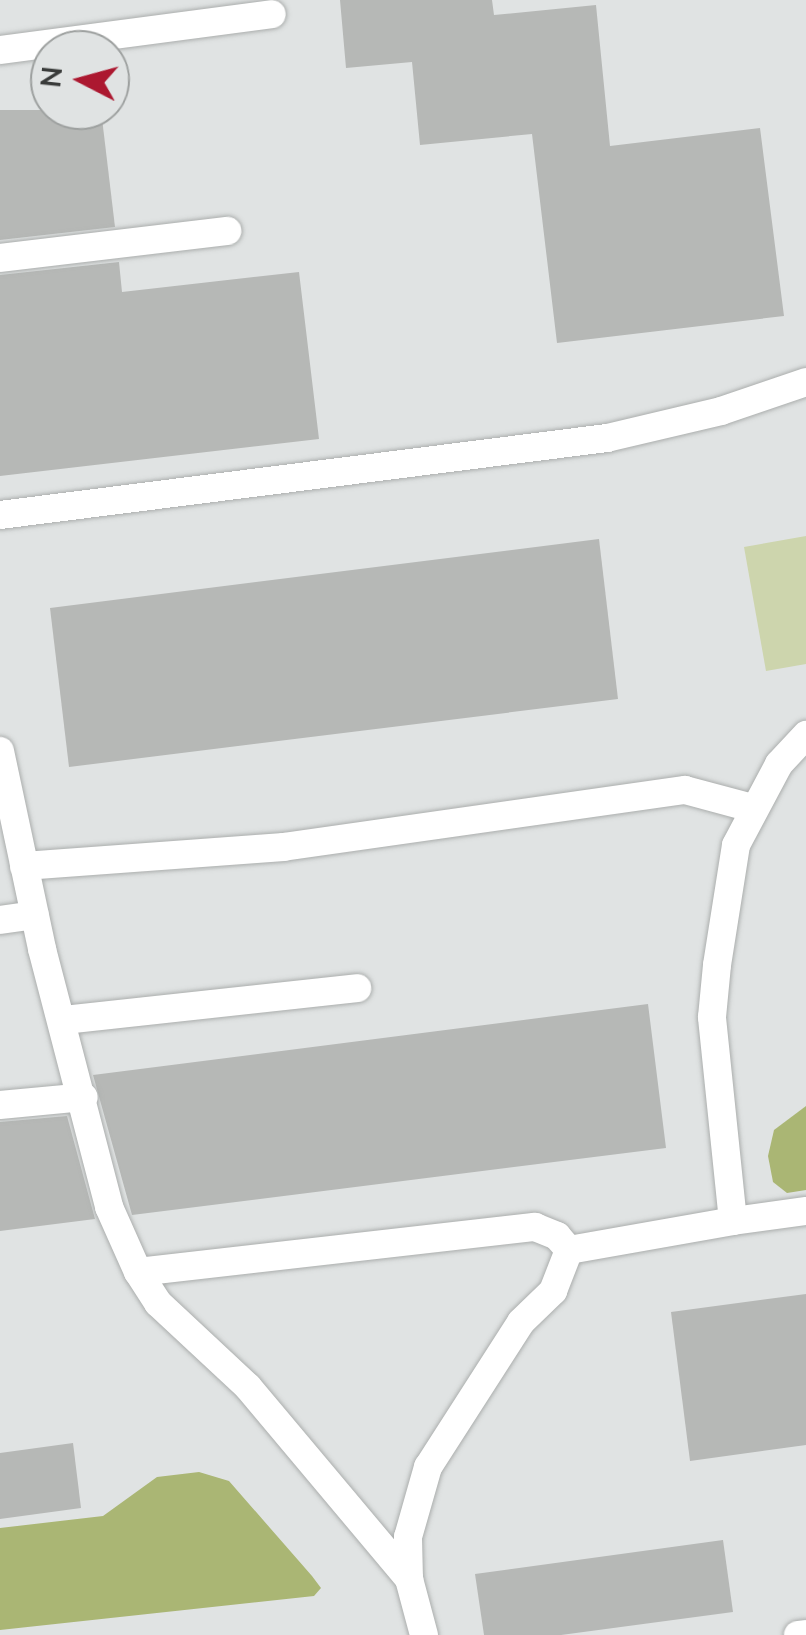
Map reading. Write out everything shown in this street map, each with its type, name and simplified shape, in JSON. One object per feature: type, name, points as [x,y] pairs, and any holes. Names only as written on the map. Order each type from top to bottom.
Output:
[{"type":"lane","points":[[0,50],[272,14]]},
{"type":"lane","points":[[0,258],[227,231]]},
{"type":"lane","points":[[0,515],[608,438],[721,411],[806,382]]},
{"type":"lane","points":[[733,1220],[712,1016],[736,846],[752,808],[806,735]]},
{"type":"lane","points":[[0,751],[35,916],[109,1207],[138,1272],[158,1303],[248,1387],[409,1579]]},
{"type":"lane","points":[[24,866],[283,846],[685,790],[752,808]]},
{"type":"lane","points":[[0,920],[35,916]]},
{"type":"lane","points":[[64,1020],[357,988]]},
{"type":"lane","points":[[0,1105],[84,1097]]},
{"type":"lane","points":[[569,1250],[806,1211]]},
{"type":"lane","points":[[138,1272],[535,1227],[558,1236],[569,1250]]},
{"type":"lane","points":[[424,1635],[409,1579],[408,1537],[436,1451],[522,1322],[553,1292],[569,1250]]},
{"type":"lane","points":[[798,1635],[806,1634]]},
{"type":"green space","points":[[806,536],[806,664],[766,671],[744,547]]},
{"type":"green space","points":[[806,1106],[806,1190],[787,1193],[773,1182],[768,1156],[774,1130]]},
{"type":"green space","points":[[199,1472],[229,1481],[321,1588],[314,1596],[0,1630],[0,1528],[103,1516],[157,1477]]},
{"type":"building","points":[[340,0],[492,0],[494,15],[596,5],[610,146],[760,128],[784,316],[557,343],[532,134],[420,145],[412,62],[346,68]]},
{"type":"building","points":[[0,110],[30,110],[30,130],[103,130],[115,227],[0,240]]},
{"type":"building","points":[[119,262],[122,292],[299,272],[319,439],[0,476],[0,275]]},
{"type":"building","points":[[599,539],[618,699],[69,767],[50,608]]},
{"type":"building","points":[[648,1004],[666,1148],[132,1215],[93,1075]]},
{"type":"building","points":[[67,1116],[95,1219],[0,1231],[0,1122]]},
{"type":"building","points":[[806,1294],[806,1445],[690,1461],[671,1312]]},
{"type":"building","points":[[73,1443],[81,1508],[0,1519],[0,1453]]},
{"type":"building","points":[[723,1540],[733,1612],[561,1635],[484,1635],[475,1574]]}]
